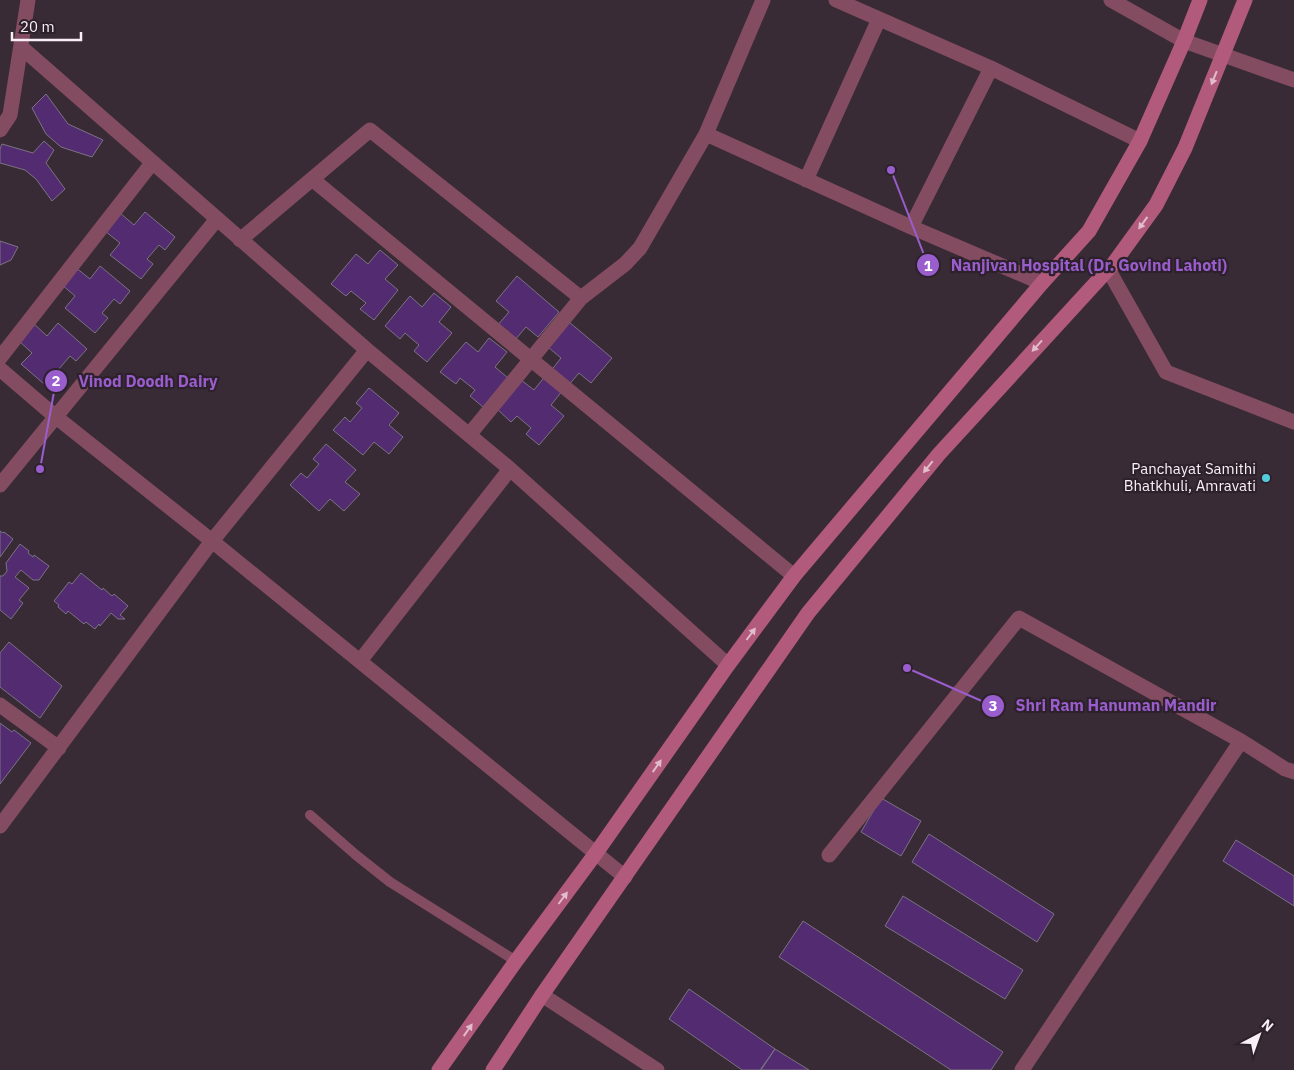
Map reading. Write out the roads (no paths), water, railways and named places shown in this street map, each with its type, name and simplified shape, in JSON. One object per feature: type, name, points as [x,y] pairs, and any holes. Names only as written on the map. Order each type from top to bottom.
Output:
[{"type":"street","points":[[0,130],[21,47],[28,0]]},
{"type":"street","points":[[469,435],[581,298],[625,264],[640,248],[706,134],[763,0]]},
{"type":"street","points":[[836,0],[991,68],[1140,141]]},
{"type":"street","points":[[1111,0],[1184,40],[1294,80]]},
{"type":"street","points":[[440,1070],[728,665],[794,576],[1042,283],[1089,231],[1140,141],[1200,0]]},
{"type":"street","points":[[493,1070],[542,995],[808,613],[939,454],[1108,269],[1156,205],[1172,176],[1224,55],[1245,0]]},
{"type":"street","points":[[806,180],[879,19]]},
{"type":"street","points":[[21,47],[367,350],[510,469],[728,665]]},
{"type":"street","points":[[911,227],[991,68]]},
{"type":"street","points":[[240,240],[370,130],[581,298]]},
{"type":"street","points":[[706,134],[911,227],[1042,283]]},
{"type":"street","points":[[0,358],[152,163]]},
{"type":"street","points":[[312,179],[794,576]]},
{"type":"street","points":[[0,485],[217,220]]},
{"type":"street","points":[[1108,269],[1166,372],[1294,422]]},
{"type":"street","points":[[0,826],[212,541],[367,350]]},
{"type":"street","points":[[0,369],[56,417],[212,541],[625,877]]},
{"type":"street","points":[[360,661],[510,469]]},
{"type":"street","points":[[829,855],[1019,618],[1241,741],[1285,769],[1294,772]]},
{"type":"street","points":[[0,705],[59,748]]},
{"type":"street","points":[[1022,1070],[1241,741]]},
{"type":"street","points":[[542,995],[657,1070]]},
{"type":"lane","points":[[310,815],[390,882],[516,961]]},
{"type":"place","name":"Nanjivan Hospital (Dr. Govind Lahoti)","points":[[891,170]]},
{"type":"place","name":"Vinod Doodh Dairy","points":[[40,469]]},
{"type":"place","name":"Panchayat Samithi Bhatkhuli, Amravati","points":[[1266,478]]},
{"type":"place","name":"Shri Ram Hanuman Mandir","points":[[907,668]]}]
